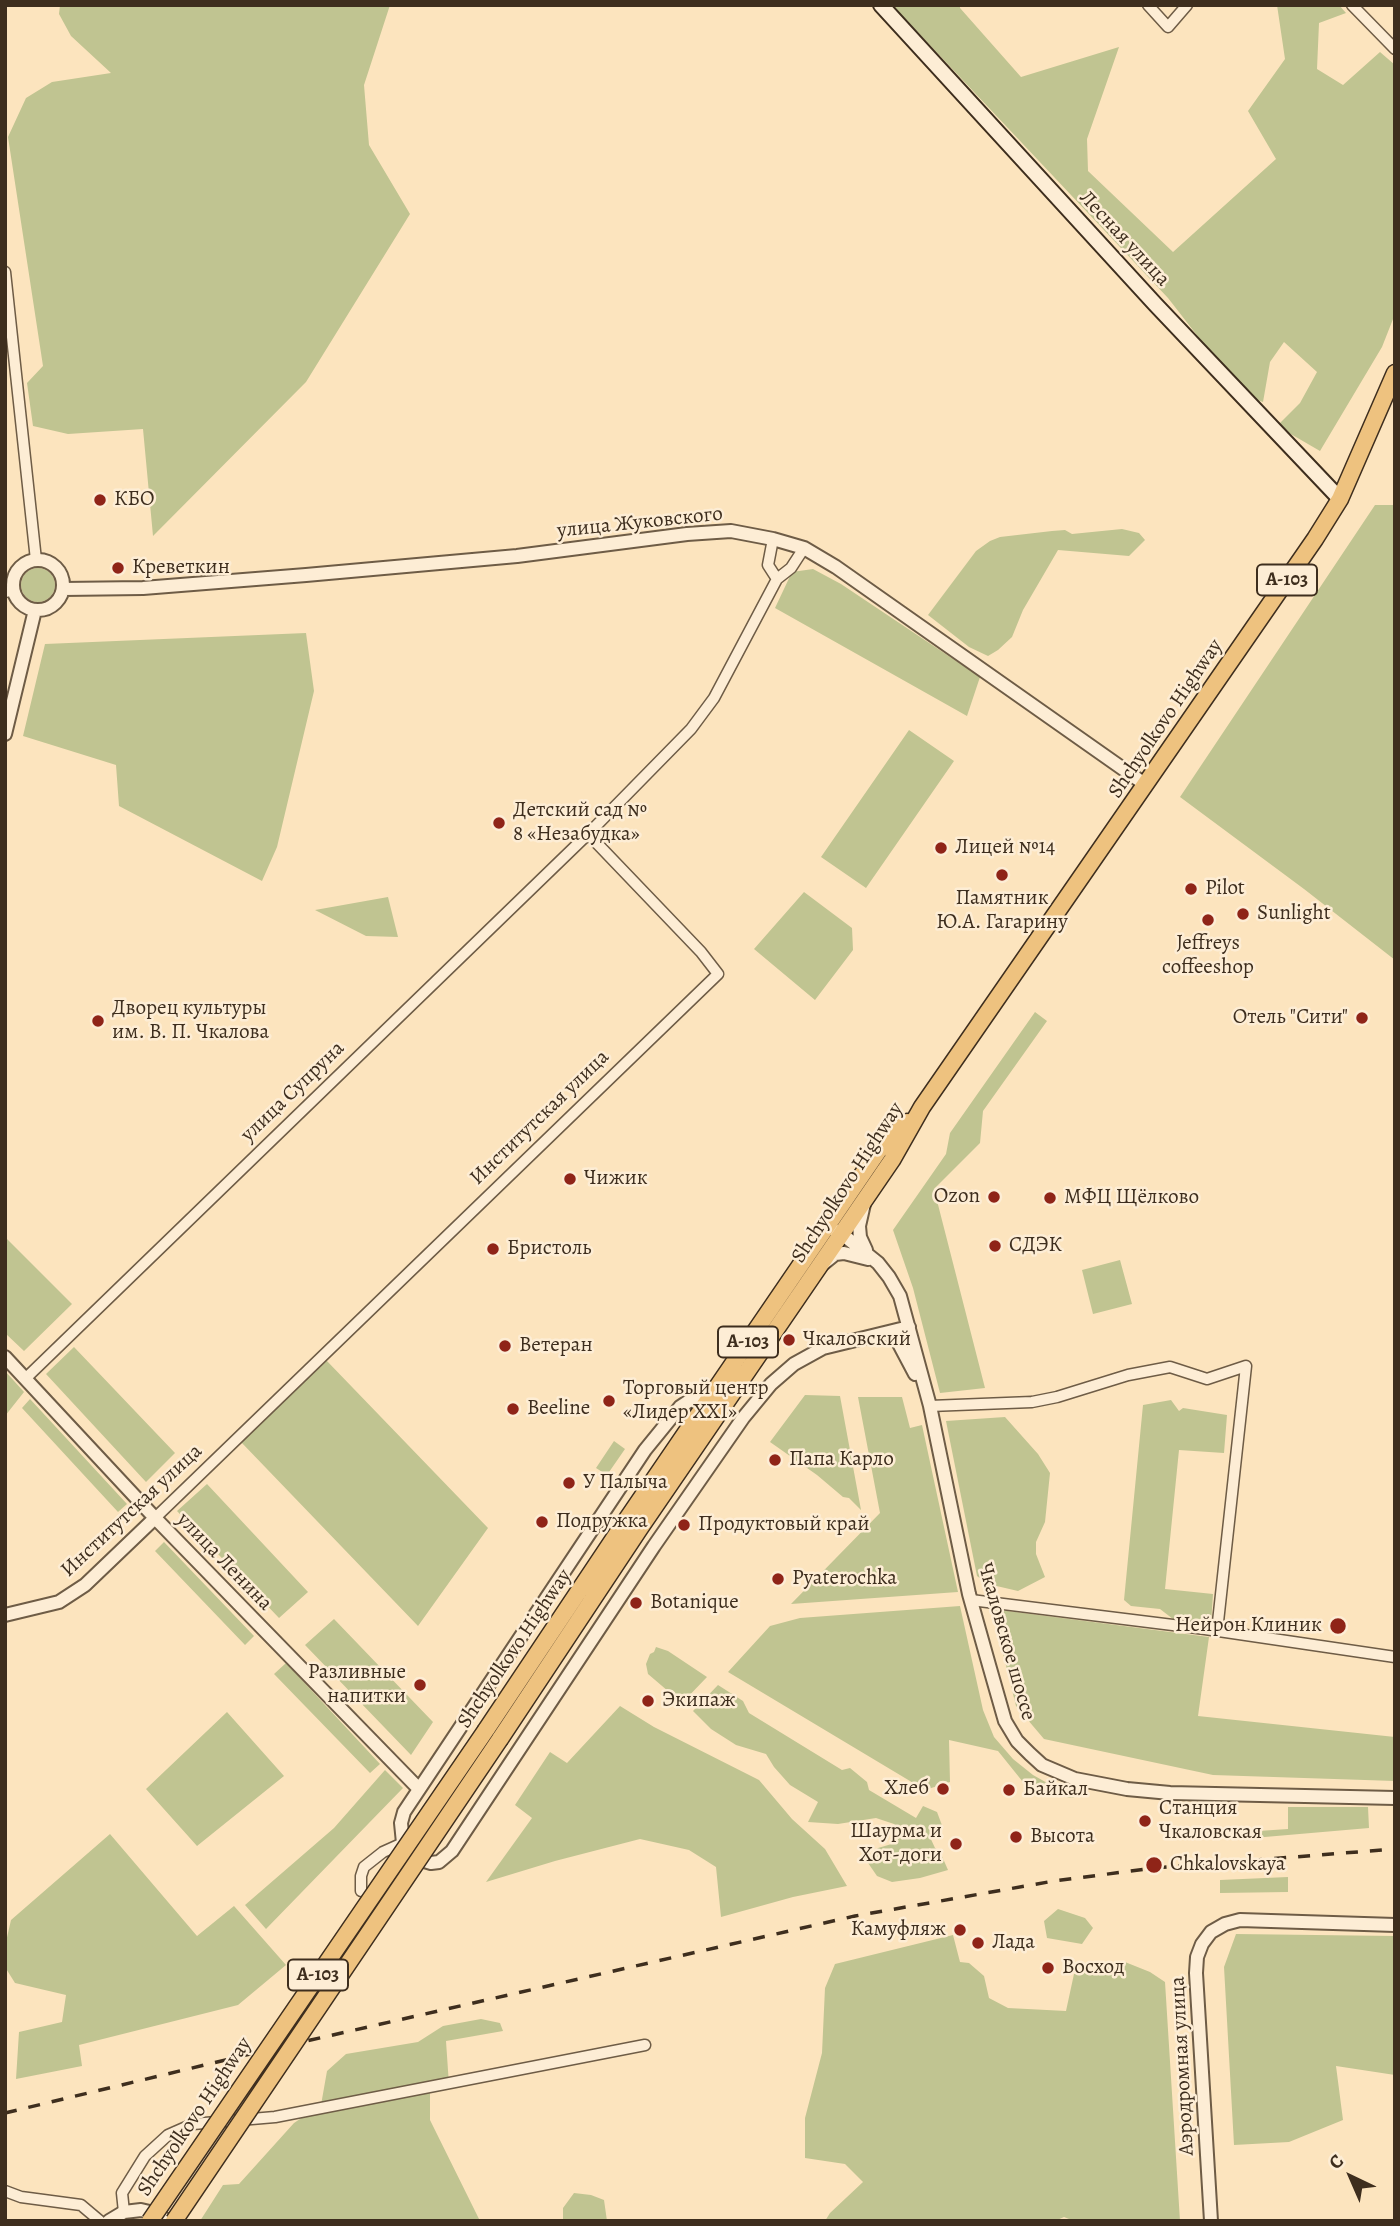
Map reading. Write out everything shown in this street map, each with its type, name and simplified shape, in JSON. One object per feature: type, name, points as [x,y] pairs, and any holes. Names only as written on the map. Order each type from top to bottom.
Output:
[{"type":"main road","name":"Лесная улица","points":[[881,5],[1165,314],[1340,499]]},
{"type":"main road","name":"Shchyolkovo Highway","points":[[150,2221],[648,1518],[892,1160],[922,1107],[1308,550],[1340,499],[1395,373]]},
{"type":"main road","name":"Shchyolkovo Highway","points":[[174,2221],[710,1398],[879,1150],[922,1107]]},
{"type":"street","points":[[1148,5],[1168,27],[1187,5]]},
{"type":"street","points":[[1352,5],[1395,49]]},
{"type":"street","points":[[5,272],[36,560]]},
{"type":"street","name":"улица Жуковского","points":[[63,589],[143,588],[306,575],[517,556],[731,531],[804,548],[847,575],[1146,785]]},
{"type":"street","points":[[773,539],[768,565],[776,579]]},
{"type":"street","points":[[588,834],[691,729],[714,698],[776,579],[791,568],[804,548]]},
{"type":"street","points":[[36,560],[50,563],[56,568],[61,574],[63,589],[50,607],[35,610],[21,603],[9,591],[16,574],[28,562],[36,560]]},
{"type":"street","points":[[5,734],[35,610]]},
{"type":"street","name":"улица Супруна","points":[[26,1378],[588,834]]},
{"type":"street","name":"Институтская улица","points":[[5,1615],[59,1602],[85,1585],[718,974],[701,952],[588,834]]},
{"type":"street","points":[[865,1200],[859,1226],[860,1237],[868,1254]]},
{"type":"street","points":[[823,1232],[832,1230],[842,1234]]},
{"type":"street","name":"Чкаловское шоссе","points":[[842,1234],[878,1263],[890,1277],[900,1296],[930,1406],[971,1600],[1005,1721],[1017,1741],[1042,1765],[1058,1773],[1114,1787],[1170,1793],[1395,1798]]},
{"type":"street","points":[[819,1267],[835,1254],[844,1253],[878,1263]]},
{"type":"street","points":[[900,1296],[899,1310],[882,1333],[890,1335],[903,1348],[930,1406],[1032,1402],[1128,1375],[1170,1367],[1207,1379],[1246,1366],[1217,1631]]},
{"type":"street","name":"А-103","points":[[403,1843],[412,1855],[431,1863],[439,1862],[452,1851],[654,1546],[743,1418],[771,1384],[810,1354],[838,1343],[909,1327]]},
{"type":"street","name":"улица Ленина","points":[[5,1357],[155,1518],[419,1789]]},
{"type":"street","points":[[360,1891],[360,1876],[364,1867],[383,1852],[403,1843],[401,1824],[404,1812],[645,1450],[681,1407],[692,1399],[710,1398]]},
{"type":"street","points":[[971,1600],[1395,1657]]},
{"type":"street","name":"Аэродромная улица","points":[[1211,2221],[1196,1973],[1197,1956],[1202,1944],[1211,1932],[1240,1920],[1395,1924]]},
{"type":"street","points":[[124,2212],[122,2193],[145,2156],[168,2135],[192,2124],[275,2117],[645,2045]]},
{"type":"street","points":[[5,2191],[21,2197],[81,2205],[100,2221]]},
{"type":"street","points":[[108,2221],[124,2212],[141,2210],[158,2214],[167,2221]]},
{"type":"green space","points":[[60,5],[390,5],[364,85],[369,145],[410,214],[306,382],[153,536],[143,429],[68,434],[33,426],[27,383],[43,366],[8,137],[26,98],[52,82],[111,73],[71,36],[59,14]]},
{"type":"green space","points":[[892,5],[960,5],[1021,77],[1119,47],[1087,139],[1088,171],[1173,252],[1276,159],[1248,111],[1285,59],[1277,5],[1339,5],[1346,13],[1319,23],[1317,69],[1343,85],[1380,52],[1395,65],[1395,314],[1382,347],[1320,451],[1277,426],[1300,403],[1317,372],[1284,342],[1270,362],[1263,402],[1254,399],[1224,370],[1168,298]]},
{"type":"green space","points":[[1375,505],[1395,505],[1395,960],[1180,797]]},
{"type":"green space","points":[[1122,529],[1139,533],[1145,540],[1129,556],[1058,550],[1023,610],[1012,637],[988,656],[969,647],[928,615],[976,551],[990,541],[1000,537],[1052,531],[1065,530],[1072,534]]},
{"type":"green space","points":[[38,568],[50,573],[55,585],[50,597],[38,602],[26,597],[21,585],[26,573]]},
{"type":"green space","points":[[813,569],[841,584],[980,677],[967,716],[775,608],[792,572]]},
{"type":"green space","points":[[306,633],[314,691],[277,847],[262,881],[119,806],[116,765],[23,736],[45,644]]},
{"type":"green space","points":[[909,730],[954,761],[866,888],[821,857]]},
{"type":"green space","points":[[804,892],[852,928],[853,950],[815,1000],[754,949]]},
{"type":"green space","points":[[388,897],[398,937],[366,936],[315,910]]},
{"type":"green space","points":[[1035,1012],[1047,1021],[983,1111],[980,1143],[934,1189],[985,1388],[940,1393],[913,1288],[893,1230],[946,1154],[950,1133]]},
{"type":"green space","points":[[5,1237],[72,1304],[24,1351],[5,1333]]},
{"type":"green space","points":[[1120,1260],[1132,1304],[1093,1314],[1082,1270]]},
{"type":"green space","points":[[74,1347],[175,1453],[146,1482],[46,1374]]},
{"type":"green space","points":[[326,1360],[488,1528],[418,1626],[241,1442]]},
{"type":"green space","points":[[5,1371],[24,1392],[5,1416]]},
{"type":"green space","points":[[805,1395],[840,1396],[861,1510],[849,1498],[843,1497],[770,1442]]},
{"type":"green space","points":[[858,1397],[902,1397],[910,1428],[922,1425],[958,1592],[791,1604],[880,1513]]},
{"type":"green space","points":[[30,1399],[127,1504],[118,1512],[22,1408]]},
{"type":"green space","points":[[1171,1400],[1179,1411],[1183,1408],[1227,1415],[1224,1453],[1179,1450],[1165,1589],[1213,1594],[1211,1624],[1173,1619],[1160,1609],[1131,1606],[1124,1600],[1143,1405]]},
{"type":"green space","points":[[1005,1417],[1038,1454],[1050,1473],[1045,1522],[1036,1542],[1036,1554],[1045,1577],[1018,1591],[988,1584],[977,1576],[946,1421]]},
{"type":"green space","points":[[614,1441],[625,1449],[607,1475],[596,1468]]},
{"type":"green space","points":[[207,1484],[308,1592],[279,1618],[177,1511]]},
{"type":"green space","points":[[164,1542],[254,1636],[245,1645],[155,1551]]},
{"type":"green space","points":[[960,1606],[983,1710],[994,1737],[1013,1759],[1033,1775],[1074,1798],[1039,1794],[1027,1787],[998,1751],[949,1740],[950,1782],[925,1790],[728,1672],[770,1626],[800,1618]]},
{"type":"green space","points":[[992,1609],[1209,1637],[1198,1716],[1395,1737],[1395,1781],[1213,1775],[1044,1739],[1016,1706]]},
{"type":"green space","points":[[334,1619],[433,1722],[411,1755],[305,1645]]},
{"type":"green space","points":[[656,1647],[668,1651],[707,1677],[682,1703],[648,1674],[646,1664]]},
{"type":"green space","points":[[286,1663],[380,1764],[370,1773],[274,1674]]},
{"type":"green space","points":[[718,1685],[743,1701],[749,1713],[842,1770],[850,1768],[867,1782],[869,1790],[916,1818],[923,1806],[937,1812],[943,1828],[929,1835],[948,1870],[892,1882],[877,1876],[866,1860],[878,1848],[895,1843],[900,1834],[894,1824],[876,1818],[838,1824],[808,1822],[818,1802],[790,1785],[766,1754],[736,1745],[711,1729],[693,1711]]},
{"type":"green space","points":[[620,1706],[654,1727],[759,1780],[792,1819],[825,1849],[847,1886],[793,1897],[721,1917],[716,1867],[689,1850],[640,1839],[486,1882],[532,1818],[515,1805],[550,1752],[567,1763]]},
{"type":"green space","points":[[227,1712],[284,1776],[197,1846],[146,1789]]},
{"type":"green space","points":[[385,1770],[403,1788],[266,1929],[245,1905],[334,1828]]},
{"type":"green space","points":[[1288,1807],[1368,1807],[1369,1828],[1230,1840],[1229,1833],[1288,1829]]},
{"type":"green space","points":[[110,1834],[197,1936],[234,1906],[286,1965],[238,2005],[79,2045],[82,2066],[16,2079],[19,2032],[62,2022],[66,1995],[15,1983],[5,1967],[5,1946],[11,1920]]},
{"type":"green space","points":[[1288,1877],[1288,1892],[1220,1893],[1220,1880]]},
{"type":"green space","points":[[1058,1909],[1085,1918],[1093,1928],[1082,1944],[1047,1938],[1044,1921]]},
{"type":"green space","points":[[1236,1934],[1395,1936],[1395,2075],[1336,2066],[1343,2120],[1289,2142],[1234,2145],[1224,1967]]},
{"type":"green space","points":[[953,1935],[960,1962],[969,1963],[984,1976],[989,1998],[1008,2008],[1066,2011],[1074,1974],[1125,1962],[1150,1972],[1165,1982],[1180,2221],[1074,2221],[1064,2217],[1055,2221],[825,2221],[863,2182],[845,2164],[805,2158],[805,2118],[822,2053],[825,1988],[835,1964]]},
{"type":"green space","points":[[481,2019],[500,2023],[503,2031],[446,2041],[449,2085],[430,2089],[430,2120],[480,2221],[200,2221],[223,2185],[239,2184],[294,2123],[321,2105],[327,2071],[346,2054],[418,2042],[443,2026]]},
{"type":"green space","points":[[574,2193],[604,2200],[607,2221],[563,2221],[563,2208]]},
{"type":"railway","points":[[5,2113],[267,2050],[855,1916],[1054,1881],[1154,1868],[1395,1849]]},
{"type":"place","name":"КБО","points":[[100,500]]},
{"type":"place","name":"Креветкин","points":[[118,568]]},
{"type":"place","name":"Детский сад № 8 «Незабудка»","points":[[499,823]]},
{"type":"place","name":"Лицей №14","points":[[941,848]]},
{"type":"place","name":"Памятник Ю.А. Гагарину","points":[[1002,875]]},
{"type":"place","name":"Pilot","points":[[1191,889]]},
{"type":"place","name":"Sunlight","points":[[1243,914]]},
{"type":"place","name":"Jeffreys coffeeshop","points":[[1208,920]]},
{"type":"place","name":"Отель \"Сити\"","points":[[1362,1018]]},
{"type":"place","name":"Дворец культуры им. В. П. Чкалова","points":[[98,1021]]},
{"type":"place","name":"Чижик","points":[[570,1179]]},
{"type":"place","name":"Ozon","points":[[994,1197]]},
{"type":"place","name":"МФЦ Щёлково","points":[[1050,1198]]},
{"type":"place","name":"СДЭК","points":[[995,1246]]},
{"type":"place","name":"Бристоль","points":[[493,1249]]},
{"type":"place","name":"Чкаловский","points":[[789,1340]]},
{"type":"place","name":"Ветеран","points":[[505,1346]]},
{"type":"place","name":"Торговый центр «Лидер XXI»","points":[[609,1401]]},
{"type":"place","name":"Beeline","points":[[513,1409]]},
{"type":"place","name":"Папа Карло","points":[[775,1460]]},
{"type":"place","name":"У Палыча","points":[[569,1483]]},
{"type":"place","name":"Подружка","points":[[542,1522]]},
{"type":"place","name":"Продуктовый край","points":[[684,1525]]},
{"type":"place","name":"Pyaterochka","points":[[778,1579]]},
{"type":"place","name":"Botanique","points":[[636,1603]]},
{"type":"place","name":"Нейрон Клиник","points":[[1338,1626]]},
{"type":"place","name":"Разливные напитки","points":[[420,1685]]},
{"type":"place","name":"Экипаж","points":[[648,1701]]},
{"type":"place","name":"Хлеб","points":[[943,1789]]},
{"type":"place","name":"Байкал","points":[[1009,1790]]},
{"type":"place","name":"Станция Чкаловская","points":[[1145,1821]]},
{"type":"place","name":"Высота","points":[[1016,1837]]},
{"type":"place","name":"Шаурма и Хот-доги","points":[[956,1844]]},
{"type":"place","name":"Chkalovskaya","points":[[1154,1865]]},
{"type":"place","name":"Камуфляж","points":[[960,1930]]},
{"type":"place","name":"Лада","points":[[978,1943]]},
{"type":"place","name":"Восход","points":[[1048,1968]]}]
